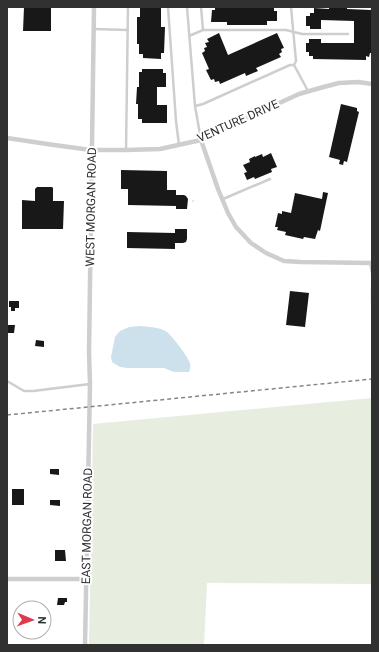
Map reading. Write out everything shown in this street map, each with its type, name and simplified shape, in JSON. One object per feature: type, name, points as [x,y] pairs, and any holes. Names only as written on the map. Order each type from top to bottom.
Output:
[{"type":"street","name":"WEST MORGAN ROAD","points":[[89,408],[91,150],[94,7]]},
{"type":"street","name":"VENTURE DRIVE","points":[[7,138],[91,150],[160,149],[201,140],[262,110],[308,91],[339,83],[358,82],[372,84]]},
{"type":"street","points":[[201,140],[228,213],[236,227],[250,243],[266,253],[284,261],[371,262]]},
{"type":"street","name":"EAST MORGAN ROAD","points":[[85,645],[89,408]]},
{"type":"street","points":[[7,579],[86,579]]},
{"type":"lane","points":[[126,150],[128,7]]},
{"type":"lane","points":[[168,7],[179,145]]},
{"type":"lane","points":[[187,7],[195,106],[201,140]]},
{"type":"lane","points":[[201,7],[202,30]]},
{"type":"lane","points":[[292,7],[296,62],[294,65],[308,91]]},
{"type":"lane","points":[[93,29],[127,30]]},
{"type":"lane","points":[[189,36],[202,30],[286,30],[302,34],[348,34]]},
{"type":"lane","points":[[195,106],[203,104],[290,65],[294,65]]},
{"type":"lane","points":[[223,200],[270,179]]},
{"type":"lane","points":[[371,262],[372,273]]},
{"type":"lane","points":[[372,288],[372,302]]},
{"type":"lane","points":[[7,381],[24,391],[90,384]]},
{"type":"shaded area","points":[[372,398],[372,584],[207,583],[204,645],[89,645],[93,424]]},
{"type":"water","points":[[140,326],[158,328],[167,332],[189,360],[189,372],[174,372],[164,368],[127,368],[120,367],[112,362],[111,357],[115,337],[120,331],[129,327]]},
{"type":"building","points":[[24,7],[51,7],[51,31],[23,31]]},
{"type":"building","points":[[140,7],[161,7],[161,27],[165,27],[164,53],[161,53],[161,59],[143,58],[143,54],[139,54],[139,44],[137,44],[137,17],[140,17]]},
{"type":"building","points":[[215,7],[274,7],[274,11],[277,11],[277,21],[267,21],[267,25],[227,25],[227,22],[211,22],[212,10],[215,10]]},
{"type":"building","points":[[329,7],[347,7],[347,9],[371,10],[372,53],[370,53],[369,57],[366,56],[366,60],[313,59],[313,56],[309,56],[309,52],[306,52],[306,43],[309,43],[309,39],[321,39],[321,43],[354,43],[354,21],[321,20],[321,29],[310,29],[310,26],[306,26],[306,16],[310,16],[310,13],[314,13],[314,8],[329,9]]},
{"type":"building","points":[[219,33],[228,55],[277,33],[284,48],[281,49],[282,52],[279,54],[281,57],[256,68],[258,71],[246,76],[245,73],[220,84],[219,81],[215,82],[214,79],[211,80],[206,70],[209,69],[202,53],[205,51],[204,48],[207,47],[205,43],[209,42],[207,39]]},
{"type":"building","points":[[142,69],[163,69],[163,73],[166,73],[166,87],[157,87],[157,105],[167,105],[167,123],[142,123],[142,119],[138,119],[138,104],[136,104],[137,87],[139,87],[139,72],[142,72]]},
{"type":"building","points":[[341,104],[357,108],[357,111],[359,112],[347,162],[344,161],[343,165],[339,164],[340,160],[329,157]]},
{"type":"building","points":[[271,153],[277,167],[271,169],[272,172],[255,179],[254,177],[247,180],[244,173],[247,172],[243,165],[250,162],[249,159],[255,156],[262,154],[263,157]]},
{"type":"building","points":[[121,170],[167,171],[167,190],[176,190],[176,195],[186,196],[188,199],[187,209],[176,209],[176,206],[128,205],[128,189],[121,189]]},
{"type":"building","points":[[37,187],[52,187],[53,201],[64,201],[63,229],[22,229],[22,200],[35,201],[35,189]]},
{"type":"building","points":[[323,192],[328,193],[320,231],[318,230],[315,239],[304,237],[303,239],[285,235],[286,232],[277,230],[278,227],[275,227],[278,213],[282,214],[282,211],[291,213],[295,193],[322,199]]},
{"type":"building","points":[[175,229],[187,229],[187,239],[186,242],[183,243],[175,243],[175,249],[127,248],[127,232],[175,233]]},
{"type":"building","points":[[290,291],[309,293],[305,327],[286,325]]},
{"type":"building","points":[[9,301],[19,301],[19,308],[15,308],[15,311],[11,311]]},
{"type":"building","points":[[8,325],[15,325],[14,333],[8,333]]},
{"type":"building","points":[[36,340],[44,341],[44,347],[35,346]]},
{"type":"building","points":[[50,469],[59,469],[59,475],[50,474]]},
{"type":"building","points":[[12,489],[24,489],[24,505],[12,505]]},
{"type":"building","points":[[50,500],[60,500],[60,506],[50,505]]},
{"type":"building","points":[[55,550],[65,550],[66,561],[55,561]]},
{"type":"building","points":[[58,598],[67,598],[67,602],[65,602],[64,605],[57,605]]},
{"type":"railway","points":[[7,415],[372,379]]}]
